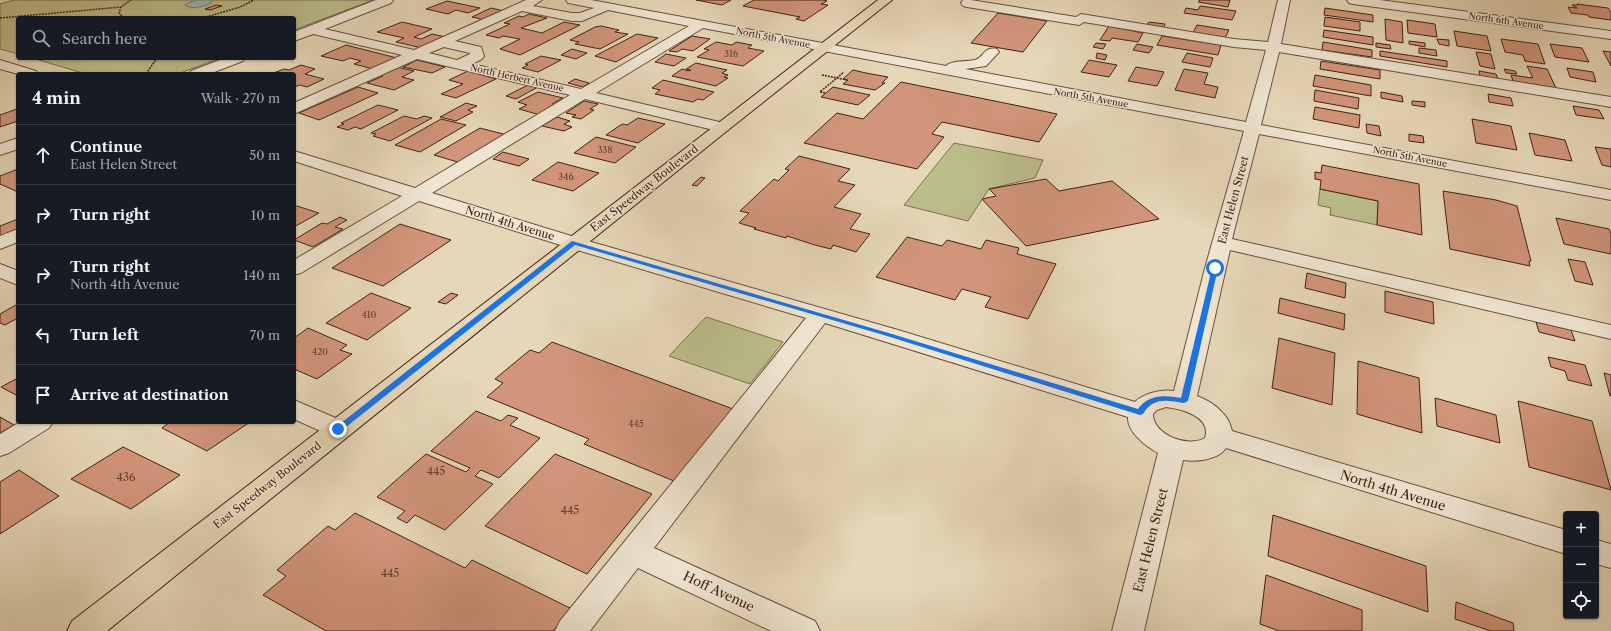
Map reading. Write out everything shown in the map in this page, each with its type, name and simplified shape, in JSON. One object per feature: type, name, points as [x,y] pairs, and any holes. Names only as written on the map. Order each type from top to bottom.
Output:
[{"type":"main road","name":"East Speedway Boulevard","points":[[83,631],[722,126],[826,48],[886,0]]},
{"type":"street","points":[[296,35],[387,0]]},
{"type":"street","points":[[296,108],[536,0]]},
{"type":"street","name":"North 5th Avenue","points":[[572,0],[1611,195]]},
{"type":"street","name":"East Helen Street","points":[[1184,401],[1215,268],[1223,243],[1274,47],[1284,0]]},
{"type":"street","name":"North 6th Avenue","points":[[1353,0],[1611,35]]},
{"type":"street","points":[[967,3],[1234,43],[1274,47],[1611,102]]},
{"type":"street","points":[[520,7],[572,17],[582,17],[606,6]]},
{"type":"street","points":[[1541,13],[1611,23]]},
{"type":"street","points":[[296,268],[701,24]]},
{"type":"street","points":[[765,36],[778,28]]},
{"type":"street","name":"North Herbert Avenue","points":[[312,30],[722,126]]},
{"type":"street","points":[[441,42],[476,50],[477,56],[460,64]]},
{"type":"street","points":[[937,69],[981,63],[992,52]]},
{"type":"street","points":[[201,72],[233,60]]},
{"type":"street","points":[[981,63],[984,74],[991,79]]},
{"type":"street","points":[[0,64],[25,72]]},
{"type":"street","points":[[0,150],[16,145]]},
{"type":"street","name":"North 4th Avenue","points":[[296,157],[574,243],[820,315],[1140,412]]},
{"type":"street","points":[[0,243],[16,236]]},
{"type":"street","points":[[1223,243],[1611,332]]},
{"type":"street","points":[[0,270],[16,278]]},
{"type":"street","points":[[571,631],[820,315]]},
{"type":"street","points":[[1165,398],[1184,401],[1204,409],[1213,418],[1219,427],[1220,436],[1215,445],[1205,450],[1193,452],[1172,449],[1154,440],[1145,430],[1140,421],[1140,412],[1145,405],[1154,400],[1165,398]]},
{"type":"street","points":[[296,410],[338,429]]},
{"type":"street","points":[[0,446],[37,424]]},
{"type":"street","name":"North 4th Avenue","points":[[1220,436],[1563,541]]},
{"type":"street","name":"East Helen Street","points":[[1128,631],[1172,449]]},
{"type":"street","name":"Hoff Avenue","points":[[634,552],[804,631]]},
{"type":"street","points":[[1599,553],[1611,556]]},
{"type":"path","points":[[22,16],[121,7],[131,0]]},
{"type":"path","points":[[210,16],[240,8],[254,0]]},
{"type":"path","points":[[121,7],[119,13],[122,16]]},
{"type":"path","points":[[0,18],[16,17]]},
{"type":"path","points":[[147,72],[156,60]]},
{"type":"path","points":[[825,93],[820,92],[847,69]]},
{"type":"path","points":[[819,75],[847,80]]},
{"type":"green space","points":[[14,0],[373,0],[296,29],[296,16],[16,16],[16,53],[0,49],[0,4]]},
{"type":"green space","points":[[39,60],[215,60],[183,72],[79,72]]},
{"type":"green space","points":[[954,143],[1043,160],[1035,178],[989,189],[968,221],[904,205]]},
{"type":"green space","points":[[1320,189],[1378,201],[1377,225],[1330,215],[1331,208],[1318,205]]},
{"type":"green space","points":[[706,317],[783,342],[750,384],[669,356]]},
{"type":"water","points":[[198,0],[211,0],[212,2],[198,7],[188,7],[185,5]]},
{"type":"building","points":[[696,0],[731,0],[722,5]]},
{"type":"building","points":[[754,0],[824,0],[827,1],[821,4],[828,5],[804,21],[796,19],[800,17],[743,6]]},
{"type":"building","points":[[1200,0],[1230,0],[1228,7],[1198,2]]},
{"type":"building","points":[[447,1],[480,8],[468,13],[456,10],[448,14],[426,9]]},
{"type":"building","points":[[1577,4],[1608,8],[1611,12],[1611,20],[1571,13],[1568,7],[1577,8],[1572,5],[1578,5]]},
{"type":"building","points":[[216,5],[222,6],[210,10],[205,9]]},
{"type":"building","points":[[1200,6],[1236,11],[1232,20],[1184,13],[1186,8],[1198,10]]},
{"type":"building","points":[[491,8],[504,11],[485,20],[472,17]]},
{"type":"building","points":[[1325,8],[1373,15],[1373,22],[1324,15]]},
{"type":"building","points":[[998,13],[1047,21],[1023,52],[971,43]]},
{"type":"building","points":[[529,14],[547,18],[521,28],[542,33],[564,22],[580,25],[520,55],[500,49],[520,39],[503,36],[499,38],[486,35],[510,24],[504,23],[519,16],[523,17]]},
{"type":"building","points":[[1325,17],[1360,22],[1360,31],[1324,26]]},
{"type":"building","points":[[1385,19],[1402,22],[1403,43],[1386,40]]},
{"type":"building","points":[[1407,20],[1435,24],[1437,37],[1408,33]]},
{"type":"building","points":[[402,22],[432,29],[414,37],[421,39],[432,34],[446,37],[422,48],[396,42],[404,38],[377,32]]},
{"type":"building","points":[[1149,22],[1165,24],[1163,29],[1146,26]]},
{"type":"building","points":[[1197,25],[1229,30],[1225,38],[1193,33]]},
{"type":"building","points":[[601,26],[619,30],[615,32],[628,34],[600,49],[575,44],[579,42],[570,40],[595,27]]},
{"type":"building","points":[[1109,26],[1143,33],[1138,42],[1112,38],[1110,41],[1100,40]]},
{"type":"building","points":[[1324,30],[1373,37],[1373,45],[1323,37]]},
{"type":"building","points":[[1454,31],[1487,36],[1491,51],[1457,46]]},
{"type":"building","points":[[637,34],[658,38],[616,62],[595,56]]},
{"type":"building","points":[[692,36],[710,39],[693,51],[682,49],[677,52],[669,51]]},
{"type":"building","points":[[1162,36],[1221,45],[1218,55],[1157,45]]},
{"type":"building","points":[[1437,39],[1449,40],[1449,46],[1439,44]]},
{"type":"building","points":[[1501,39],[1538,44],[1545,64],[1525,61],[1523,55],[1505,52]]},
{"type":"building","points":[[1409,41],[1425,43],[1425,47],[1409,44]]},
{"type":"building","points":[[716,42],[732,45],[736,42],[752,45],[748,48],[764,51],[743,66],[697,57],[709,50],[704,49]]},
{"type":"building","points":[[1323,42],[1372,50],[1372,57],[1322,50]]},
{"type":"building","points":[[1096,43],[1106,44],[1103,49],[1093,47]]},
{"type":"building","points":[[1376,43],[1390,45],[1391,49],[1376,47]]},
{"type":"building","points":[[1137,44],[1153,47],[1149,53],[1133,50]]},
{"type":"building","points":[[1550,44],[1582,48],[1589,62],[1555,57]]},
{"type":"building","points":[[346,45],[397,58],[373,69],[354,64],[361,61],[350,58],[343,61],[321,56]]},
{"type":"building","points":[[1419,48],[1436,50],[1437,56],[1419,53]]},
{"type":"building","points":[[572,49],[587,53],[576,59],[561,55]]},
{"type":"building","points":[[1380,51],[1447,61],[1447,67],[1380,56]]},
{"type":"building","points":[[1603,51],[1611,52],[1611,66]]},
{"type":"building","points":[[1476,52],[1491,54],[1495,69],[1480,66]]},
{"type":"building","points":[[1097,53],[1107,55],[1105,60],[1096,58]]},
{"type":"building","points":[[1187,53],[1213,58],[1210,67],[1182,62]]},
{"type":"building","points":[[666,54],[686,58],[674,66],[655,62]]},
{"type":"building","points":[[541,56],[561,60],[538,72],[522,68],[528,65],[525,64]]},
{"type":"building","points":[[417,60],[445,67],[432,73],[403,67]]},
{"type":"building","points":[[1089,60],[1117,65],[1109,77],[1081,72]]},
{"type":"building","points":[[1321,61],[1380,70],[1380,79],[1320,69]]},
{"type":"building","points":[[696,63],[727,70],[722,73],[728,75],[724,77],[728,78],[716,86],[672,76],[682,69],[689,71],[691,70],[686,69]]},
{"type":"building","points":[[301,65],[315,69],[305,74],[324,79],[307,87],[300,85],[296,86],[296,72],[276,72],[284,69],[289,70]]},
{"type":"building","points":[[1527,66],[1547,69],[1556,88],[1513,81],[1511,75],[1533,78]]},
{"type":"building","points":[[397,67],[414,71],[402,77],[414,80],[394,90],[367,83],[383,76],[379,75]]},
{"type":"building","points":[[1136,67],[1164,72],[1157,86],[1128,81]]},
{"type":"building","points":[[1567,68],[1593,72],[1596,82],[1570,77]]},
{"type":"building","points":[[1184,69],[1208,73],[1204,84],[1218,87],[1215,98],[1175,90]]},
{"type":"building","points":[[1504,69],[1515,71],[1517,74],[1506,73]]},
{"type":"building","points":[[853,70],[888,77],[882,83],[885,83],[875,90],[843,84],[848,80],[843,79]]},
{"type":"building","points":[[468,71],[496,79],[456,98],[441,94],[463,84],[449,80]]},
{"type":"building","points":[[1479,71],[1496,74],[1498,79],[1480,76]]},
{"type":"building","points":[[1315,75],[1371,85],[1371,96],[1313,86]]},
{"type":"building","points":[[575,79],[589,83],[583,87],[568,83]]},
{"type":"building","points":[[663,80],[714,92],[703,100],[698,99],[693,102],[655,94],[660,90],[652,88]]},
{"type":"building","points":[[901,82],[1057,114],[1039,142],[942,122],[932,134],[944,137],[917,169],[804,143],[837,113],[863,119]]},
{"type":"building","points":[[528,85],[538,87],[516,99],[506,96]]},
{"type":"building","points":[[358,87],[378,93],[319,120],[299,113]]},
{"type":"building","points":[[833,87],[870,95],[858,105],[821,97]]},
{"type":"building","points":[[1315,90],[1359,98],[1358,109],[1314,101]]},
{"type":"building","points":[[538,92],[563,98],[552,104],[556,106],[540,115],[519,109],[527,105],[518,102]]},
{"type":"building","points":[[1381,92],[1402,96],[1403,102],[1381,98]]},
{"type":"building","points":[[1488,94],[1511,98],[1513,106],[1489,102]]},
{"type":"building","points":[[584,101],[598,104],[590,109],[594,110],[581,119],[572,117],[576,115],[566,113]]},
{"type":"building","points":[[1412,101],[1425,102],[1425,107],[1412,105]]},
{"type":"building","points":[[466,103],[477,106],[468,110],[473,112],[456,121],[440,117]]},
{"type":"building","points":[[378,105],[398,110],[361,129],[355,127],[348,130],[337,127],[344,124],[341,123]]},
{"type":"building","points":[[1573,106],[1599,110],[1604,119],[1576,115]]},
{"type":"building","points":[[1315,107],[1360,115],[1359,128],[1313,119]]},
{"type":"building","points":[[16,109],[16,122],[0,127],[0,115]]},
{"type":"building","points":[[404,116],[417,119],[424,116],[432,118],[390,141],[373,136],[376,134],[371,133]]},
{"type":"building","points":[[557,117],[570,121],[564,124],[572,127],[564,131],[542,126]]},
{"type":"building","points":[[638,118],[665,124],[638,143],[606,135],[622,124],[627,125]]},
{"type":"building","points":[[441,119],[466,125],[420,152],[395,145]]},
{"type":"building","points":[[1472,119],[1511,126],[1517,150],[1476,143]]},
{"type":"building","points":[[1366,124],[1379,126],[1381,136],[1367,133]]},
{"type":"building","points":[[480,128],[507,135],[461,163],[434,155]]},
{"type":"building","points":[[1529,133],[1565,140],[1572,161],[1535,155]]},
{"type":"building","points":[[1409,134],[1423,136],[1424,143],[1409,141]]},
{"type":"building","points":[[596,137],[636,147],[615,163],[574,153]]},
{"type":"building","points":[[1595,147],[1611,149],[1611,167],[1602,165]]},
{"type":"building","points":[[503,152],[529,159],[519,166],[493,159]]},
{"type":"building","points":[[799,156],[850,169],[838,181],[855,185],[834,207],[861,214],[850,229],[870,234],[856,252],[833,245],[831,249],[787,236],[786,238],[739,223],[749,213],[740,211],[774,179],[778,181],[789,170],[785,169]]},
{"type":"building","points":[[558,162],[599,173],[573,191],[532,180]]},
{"type":"building","points":[[1322,165],[1419,184],[1422,235],[1377,225],[1378,201],[1320,189],[1321,180],[1315,179],[1315,172],[1321,173]]},
{"type":"building","points":[[16,170],[16,191],[0,184],[0,176]]},
{"type":"building","points":[[701,177],[705,178],[697,186],[692,185]]},
{"type":"building","points":[[1046,179],[1059,191],[1112,181],[1159,219],[1026,246],[982,199],[996,196],[989,189]]},
{"type":"building","points":[[1443,191],[1496,200],[1517,206],[1531,261],[1529,261],[1530,266],[1450,249]]},
{"type":"building","points":[[297,206],[319,213],[296,226]]},
{"type":"building","points":[[340,217],[347,220],[335,227],[343,229],[313,247],[296,241],[296,239],[322,223],[327,224]]},
{"type":"building","points":[[1556,218],[1609,229],[1611,234],[1611,254],[1564,244]]},
{"type":"building","points":[[16,220],[16,231],[0,238],[0,226]]},
{"type":"building","points":[[400,224],[451,240],[383,286],[332,268]]},
{"type":"building","points":[[907,237],[942,246],[947,240],[981,249],[986,240],[1019,248],[1017,254],[1056,264],[1028,319],[985,307],[991,297],[962,289],[955,300],[876,277]]},
{"type":"building","points":[[1568,259],[1585,262],[1593,285],[1575,281]]},
{"type":"building","points":[[1307,273],[1346,283],[1345,298],[1305,288]]},
{"type":"building","points":[[1385,291],[1433,302],[1434,324],[1385,312]]},
{"type":"building","points":[[371,293],[411,308],[367,340],[326,323]]},
{"type":"building","points":[[451,293],[458,295],[446,304],[438,302]]},
{"type":"building","points":[[1280,298],[1345,314],[1344,330],[1278,313]]},
{"type":"building","points":[[16,305],[16,319],[5,325],[0,323],[0,314]]},
{"type":"building","points":[[1536,322],[1571,330],[1575,341],[1539,332]]},
{"type":"building","points":[[308,328],[347,345],[340,350],[352,354],[317,379],[296,370],[296,337]]},
{"type":"building","points":[[1279,338],[1335,353],[1332,405],[1272,388]]},
{"type":"building","points":[[552,342],[733,409],[674,481],[584,444],[589,439],[487,397],[503,383],[495,379],[530,350],[539,353]]},
{"type":"building","points":[[1548,357],[1585,365],[1592,386],[1568,380],[1565,371],[1551,367]]},
{"type":"building","points":[[1358,361],[1419,378],[1422,433],[1357,414]]},
{"type":"building","points":[[1604,373],[1611,375],[1611,396],[1610,396]]},
{"type":"building","points":[[16,379],[16,395],[1,387]]},
{"type":"building","points":[[1435,398],[1496,415],[1500,443],[1437,426]]},
{"type":"building","points":[[1518,401],[1592,421],[1611,490],[1529,467]]},
{"type":"building","points":[[476,411],[501,421],[508,415],[518,418],[510,425],[540,438],[499,478],[481,470],[475,476],[493,484],[445,530],[415,515],[407,523],[397,518],[405,511],[377,497],[426,454],[466,472],[470,468],[431,451]]},
{"type":"building","points":[[0,417],[14,425],[0,433]]},
{"type":"building","points":[[167,424],[247,424],[207,451],[162,428]]},
{"type":"building","points":[[123,447],[180,475],[131,509],[71,479]]},
{"type":"building","points":[[555,454],[652,494],[587,574],[485,526]]},
{"type":"building","points":[[19,470],[59,496],[0,534],[0,482]]},
{"type":"building","points":[[355,513],[465,568],[472,560],[572,609],[553,631],[326,631],[263,595],[286,576],[277,570],[328,526],[335,530]]},
{"type":"building","points":[[1273,515],[1426,566],[1428,612],[1268,556]]},
{"type":"building","points":[[1266,575],[1362,610],[1362,631],[1279,631],[1260,624]]},
{"type":"building","points":[[1456,602],[1513,623],[1514,631],[1491,631],[1455,619]]},
{"type":"route","points":[[338,429],[574,243],[890,335],[1140,412],[1145,405],[1154,400],[1165,398],[1184,401],[1215,268]]}]
